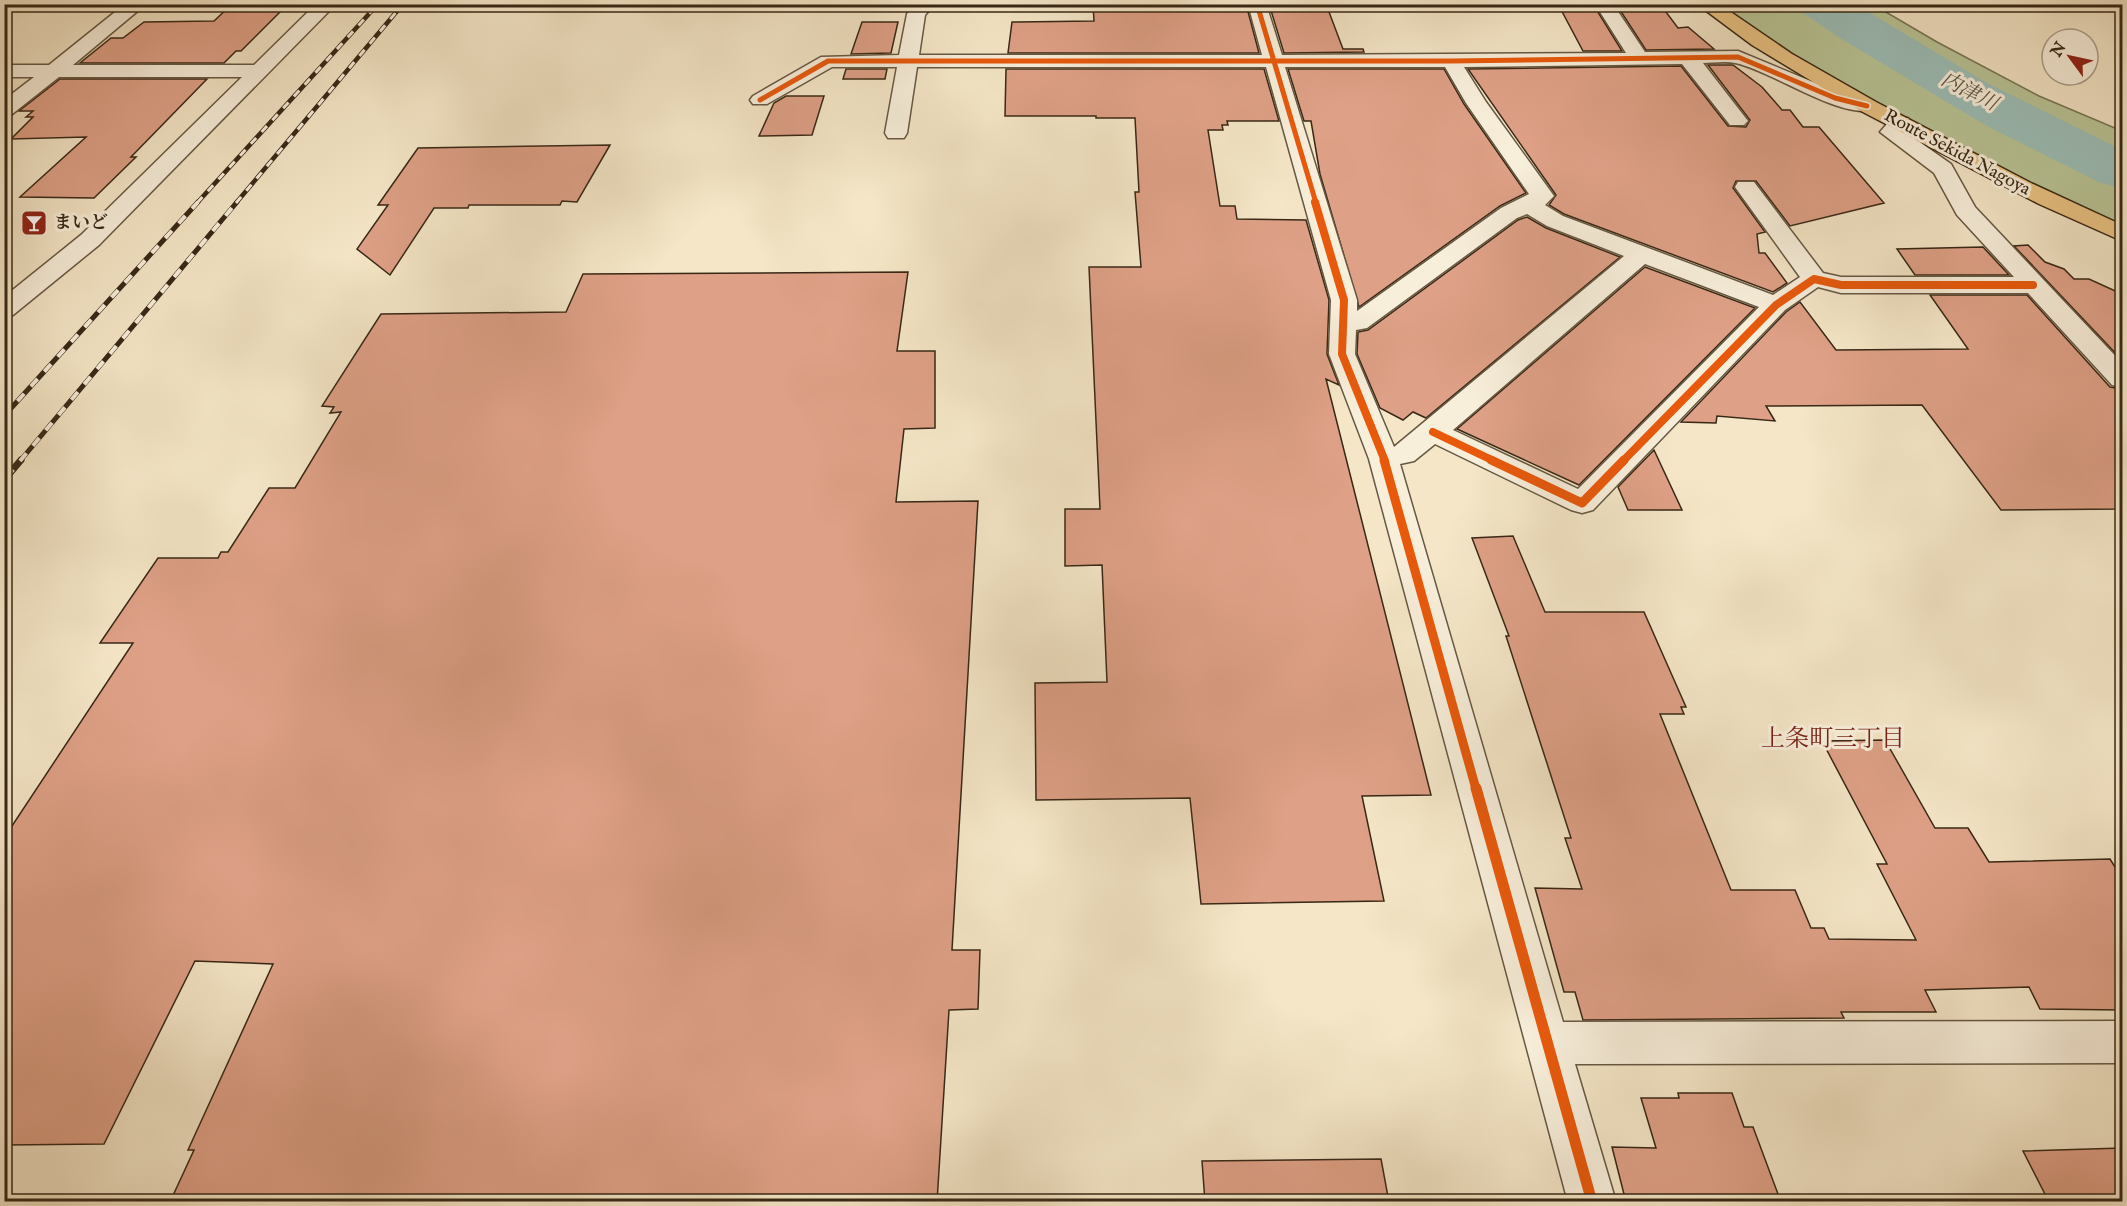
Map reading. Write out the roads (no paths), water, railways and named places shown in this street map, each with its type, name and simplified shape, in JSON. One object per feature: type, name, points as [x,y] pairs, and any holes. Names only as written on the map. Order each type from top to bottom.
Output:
[{"type":"main road","name":"Route Sekida Nagoya","points":[[1706,4],[1770,49],[1868,106],[2036,195],[2122,234]]},
{"type":"street","points":[[4,111],[137,4]]},
{"type":"street","points":[[4,310],[90,240],[327,4]]},
{"type":"street","points":[[896,133],[916,14],[926,4]]},
{"type":"street","points":[[1257,4],[1344,300],[1342,354],[1384,459],[1550,1043],[1592,1202]]},
{"type":"street","points":[[1604,4],[1639,58]]},
{"type":"street","points":[[760,100],[828,61],[1451,61],[1738,57],[1835,98],[1868,106]]},
{"type":"street","points":[[1689,59],[1737,121]]},
{"type":"street","points":[[1342,326],[1358,322],[1509,213],[1529,205],[1542,196],[1476,103],[1451,61]]},
{"type":"street","points":[[4,71],[260,71]]},
{"type":"street","points":[[1900,123],[1891,132],[1943,169],[1965,210],[2122,378]]},
{"type":"street","points":[[1746,187],[1814,279],[1841,285],[2033,285]]},
{"type":"street","points":[[1529,205],[1555,221],[1776,305]]},
{"type":"street","points":[[1384,459],[1404,454],[1434,432],[1641,254]]},
{"type":"street","points":[[1434,432],[1582,503],[1776,305],[1814,279]]},
{"type":"street","points":[[1550,1043],[2122,1042]]},
{"type":"waterway","name":"内津川","points":[[1821,4],[1968,94],[2044,135],[2122,171]]},
{"type":"railway","points":[[197,203],[378,4]]},
{"type":"railway","points":[[236,203],[403,4]]},
{"type":"railway","points":[[4,416],[198,202]]},
{"type":"railway","points":[[20,461],[237,202]]},
{"type":"railway","points":[[4,480],[21,460]]},
{"type":"place","name":"まいど","points":[[34,223]]},
{"type":"district","name":"上条町三丁目","points":[[1833,739]]}]
